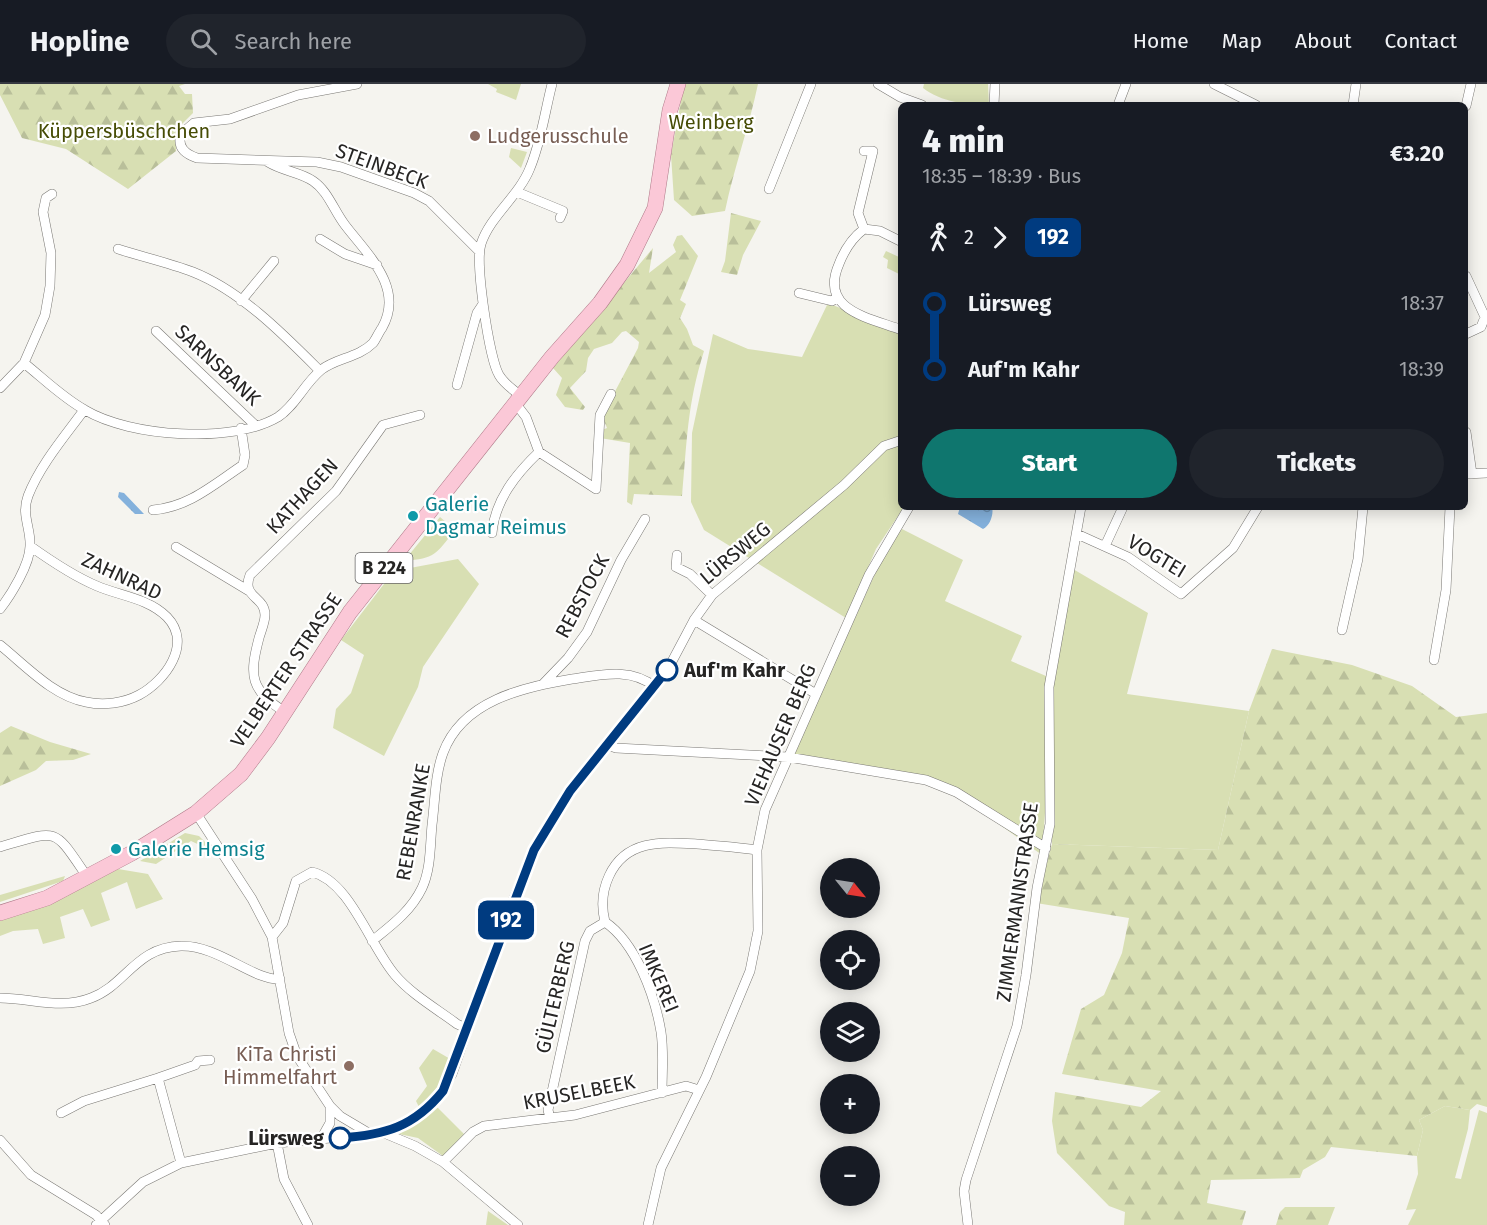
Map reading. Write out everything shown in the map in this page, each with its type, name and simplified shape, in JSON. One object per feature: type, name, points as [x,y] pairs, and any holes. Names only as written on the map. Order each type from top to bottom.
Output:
[{"type":"main road","name":"VELBERTER STRASSE","points":[[196,813],[241,774],[285,712],[350,612],[552,357],[600,303],[639,244],[659,191],[666,135],[678,84]]},
{"type":"main road","name":"B 224","points":[[0,913],[47,898],[88,878],[196,813]]},
{"type":"street","points":[[314,88],[357,84]]},
{"type":"street","points":[[552,84],[530,168],[517,192],[486,232],[479,251],[483,304],[497,370],[519,400],[539,452],[596,489],[600,415],[611,394]]},
{"type":"street","points":[[769,189],[811,84]]},
{"type":"street","points":[[878,84],[914,102]]},
{"type":"street","points":[[994,102],[995,84]]},
{"type":"street","points":[[1119,102],[1126,84]]},
{"type":"street","points":[[1214,84],[1250,102]]},
{"type":"street","points":[[1353,102],[1356,84]]},
{"type":"street","points":[[1467,102],[1471,84]]},
{"type":"street","name":"STEINBECK","points":[[314,88],[230,119],[191,124],[181,134],[180,141],[183,150],[203,159],[333,164],[414,193],[429,201],[479,251]]},
{"type":"street","points":[[864,151],[873,151],[858,213],[864,229]]},
{"type":"street","points":[[24,363],[84,410],[119,425],[152,432],[188,434],[255,425],[285,412],[320,371],[373,343],[387,320],[389,301],[385,280],[377,265],[344,224],[319,186],[308,178],[279,169],[268,162]]},
{"type":"street","points":[[517,192],[563,211],[561,218]]},
{"type":"street","points":[[0,388],[24,363],[45,315],[50,286],[51,253],[43,212],[46,198],[52,194]]},
{"type":"street","points":[[898,240],[880,231],[864,229],[854,237],[838,266],[833,282],[836,298],[843,306],[898,328]]},
{"type":"street","points":[[320,239],[345,254],[377,265]]},
{"type":"street","points":[[118,249],[195,273],[241,301],[320,371]]},
{"type":"street","points":[[241,301],[274,261]]},
{"type":"street","points":[[1468,280],[1485,314],[1484,322],[1479,329],[1468,333]]},
{"type":"street","points":[[799,293],[832,301],[836,298]]},
{"type":"street","points":[[457,385],[477,313],[483,304]]},
{"type":"street","name":"SARNSBANK","points":[[156,331],[255,425]]},
{"type":"street","points":[[0,609],[17,583],[30,546],[25,513],[28,497],[38,478],[84,410]]},
{"type":"street","name":"KATHAGEN","points":[[249,591],[247,583],[250,575],[336,491],[383,425],[420,415]]},
{"type":"street","points":[[153,510],[171,509],[191,500],[243,465],[245,455],[241,428]]},
{"type":"street","name":"LÜRSWEG","points":[[101,1223],[143,1182],[181,1163],[277,1143],[384,1133],[421,1114],[443,1091],[534,850],[570,791],[655,687],[668,669],[694,620],[712,595],[837,491],[884,446],[898,441]]},
{"type":"street","points":[[492,532],[493,520],[507,488],[520,470],[539,452]]},
{"type":"street","points":[[1469,474],[1487,473]]},
{"type":"street","name":"VIEHAUSER BERG","points":[[648,1225],[661,1168],[742,993],[753,960],[758,931],[757,850],[765,810],[869,574],[907,510]]},
{"type":"street","name":"ZIMMERMANNSTRASSE","points":[[968,1225],[964,1191],[966,1180],[1017,1026],[1037,888],[1050,824],[1049,687],[1081,510]]},
{"type":"street","name":"VOGTEI","points":[[1105,546],[1122,510]]},
{"type":"street","name":"VOGTEI","points":[[1077,534],[1128,557],[1181,594],[1233,548],[1256,510]]},
{"type":"street","points":[[1342,630],[1358,560],[1363,510]]},
{"type":"street","points":[[1434,660],[1446,590],[1450,510]]},
{"type":"street","name":"REBSTOCK","points":[[543,684],[568,658],[587,632],[621,560],[645,519]]},
{"type":"street","name":"ZAHNRAD","points":[[0,645],[65,695],[86,702],[107,704],[139,695],[157,683],[173,662],[177,650],[172,625],[158,611],[141,601],[96,586],[30,546]]},
{"type":"street","points":[[176,547],[249,591],[263,606],[265,615],[252,668],[254,680],[266,700],[285,712]]},
{"type":"street","points":[[677,555],[676,567],[690,574],[712,595]]},
{"type":"street","points":[[694,620],[816,694]]},
{"type":"street","name":"REBENRANKE","points":[[372,940],[399,920],[414,903],[423,885],[438,772],[444,751],[457,729],[473,713],[491,700],[543,684],[587,677],[628,674],[641,677],[655,687]]},
{"type":"street","points":[[607,745],[616,748],[788,757],[926,780],[940,784],[1046,848]]},
{"type":"street","points":[[196,813],[252,899],[272,937],[289,1033],[297,1056],[330,1106],[340,1116],[372,1135]]},
{"type":"street","points":[[0,847],[40,835],[52,834],[62,839],[88,878]]},
{"type":"street","points":[[605,922],[602,900],[612,870],[621,857],[641,845],[675,843],[757,850]]},
{"type":"street","points":[[272,937],[283,922],[296,881],[312,872],[329,879],[338,888],[390,969],[404,984],[457,1024],[468,1029]]},
{"type":"street","name":"IMKEREI","points":[[605,922],[618,933],[630,952],[654,1006],[662,1042],[662,1093]]},
{"type":"street","name":"GÜLTERBERG","points":[[550,1119],[548,1110],[585,941],[590,931],[605,922]]},
{"type":"street","points":[[0,998],[64,1005],[86,1000],[100,994],[143,957],[181,946],[211,951],[267,978],[280,979]]},
{"type":"street","points":[[61,1113],[84,1101],[158,1078],[195,1065],[198,1061],[210,1060]]},
{"type":"street","points":[[158,1078],[181,1163]]},
{"type":"street","name":"KRUSELBEEK","points":[[443,1162],[473,1132],[484,1126],[575,1115],[686,1086],[699,1090]]},
{"type":"street","points":[[321,1139],[330,1123],[330,1106]]},
{"type":"street","points":[[384,1133],[416,1146],[443,1162],[518,1225]]},
{"type":"street","points":[[0,1140],[30,1175],[101,1223]]},
{"type":"street","points":[[277,1143],[285,1179],[308,1225]]},
{"type":"green space","name":"Küppersbüschchen","points":[[0,84],[185,84],[179,86],[185,94],[192,94],[193,113],[176,130],[176,151],[128,189],[66,149],[22,138],[0,95]]},
{"type":"green space","points":[[488,84],[521,84],[516,100],[496,92],[497,89]]},
{"type":"green space","name":"Weinberg","points":[[684,84],[758,84],[725,211],[692,216],[674,200],[671,155]]},
{"type":"green space","points":[[924,84],[988,84],[989,102],[946,100],[923,88]]},
{"type":"green space","points":[[511,148],[527,152],[521,168],[509,157]]},
{"type":"green space","points":[[731,213],[761,221],[743,255],[737,275],[721,272],[725,261]]},
{"type":"green space","points":[[682,235],[698,256],[680,300],[686,304],[680,318],[693,345],[704,351],[691,406],[682,496],[634,494],[632,505],[627,502],[630,443],[600,438],[602,430],[607,428],[602,416],[639,342],[626,331],[622,332],[612,343],[594,349],[588,358],[586,371],[570,388],[585,407],[583,410],[565,407],[556,395],[562,378],[553,368],[653,248],[649,273],[676,252],[673,245],[677,236]]},
{"type":"green space","points":[[886,251],[898,257],[898,274],[887,268],[888,260],[883,257]]},
{"type":"green space","points":[[828,303],[898,332],[898,510],[902,510],[876,549],[846,618],[704,530],[691,502],[692,433],[713,334],[748,349],[802,357]]},
{"type":"green space","points":[[440,517],[455,530],[443,545],[434,554],[404,561]]},
{"type":"green space","points":[[902,529],[963,560],[945,601],[1022,636],[1011,661],[1046,676],[1046,799],[1042,855],[937,780],[793,755],[884,554]]},
{"type":"green space","points":[[458,559],[479,584],[423,667],[418,687],[384,756],[333,728],[336,709],[351,693],[364,655],[341,640],[394,571]]},
{"type":"green space","points":[[1073,569],[1148,613],[1127,694],[1249,711],[1218,850],[1052,844],[1051,698]]},
{"type":"green space","points":[[1272,649],[1352,665],[1412,686],[1456,717],[1487,713],[1487,1107],[1477,1104],[1470,1110],[1445,1106],[1419,1120],[1423,1130],[1417,1156],[1331,1147],[1325,1157],[1303,1170],[1300,1178],[1211,1180],[1207,1203],[1246,1211],[1242,1225],[1124,1225],[1125,1212],[1109,1206],[1057,1153],[1052,1121],[1055,1092],[1141,1107],[1161,1091],[1062,1074],[1081,1009],[1104,995],[1122,953],[1129,918],[1036,903],[1052,844],[1218,850],[1249,711]]},
{"type":"green space","points":[[11,726],[50,742],[91,754],[73,760],[46,761],[36,770],[0,786],[0,733]]},
{"type":"green space","points":[[185,833],[199,836],[208,845],[206,848],[191,841],[156,864],[140,861]]},
{"type":"green space","points":[[118,869],[148,874],[163,899],[136,909],[127,882],[101,893],[110,920],[91,927],[83,909],[60,917],[65,938],[43,944],[38,929],[13,931],[0,936],[0,919],[60,899]]},
{"type":"green space","points":[[65,876],[63,881],[0,902],[0,895]]},
{"type":"green space","points":[[433,1049],[452,1060],[442,1083],[419,1107],[416,1101],[427,1086],[419,1068]]},
{"type":"green space","points":[[1445,1106],[1470,1110],[1468,1129],[1455,1178],[1461,1179],[1479,1110],[1487,1113],[1487,1225],[1408,1225],[1416,1209],[1406,1210],[1418,1174],[1417,1156],[1423,1130],[1419,1120]]},
{"type":"green space","points":[[437,1107],[464,1134],[443,1156],[418,1138],[399,1134]]},
{"type":"green space","points":[[1285,1207],[1335,1207],[1328,1225],[1276,1225],[1280,1212]]},
{"type":"green space","points":[[488,1211],[508,1225],[486,1225]]},
{"type":"water","points":[[119,492],[124,493],[144,514],[135,514],[118,497]]},
{"type":"water","points":[[959,510],[992,510],[991,520],[983,529],[958,514]]},
{"type":"bus line","name":"192","points":[[340,1138],[384,1133],[397,1128],[421,1114],[443,1091],[452,1074],[492,959],[534,850],[570,791],[667,670]]},
{"type":"place","name":"Ludgerusschule","points":[[475,136]]},
{"type":"place","name":"Galerie Dagmar Reimus","points":[[413,516]]},
{"type":"place","name":"Auf'm Kahr","points":[[667,670]]},
{"type":"place","name":"Galerie Hemsig","points":[[116,849]]},
{"type":"place","name":"KiTa Christi Himmelfahrt","points":[[349,1066]]},
{"type":"place","name":"Lürsweg","points":[[340,1138]]}]
